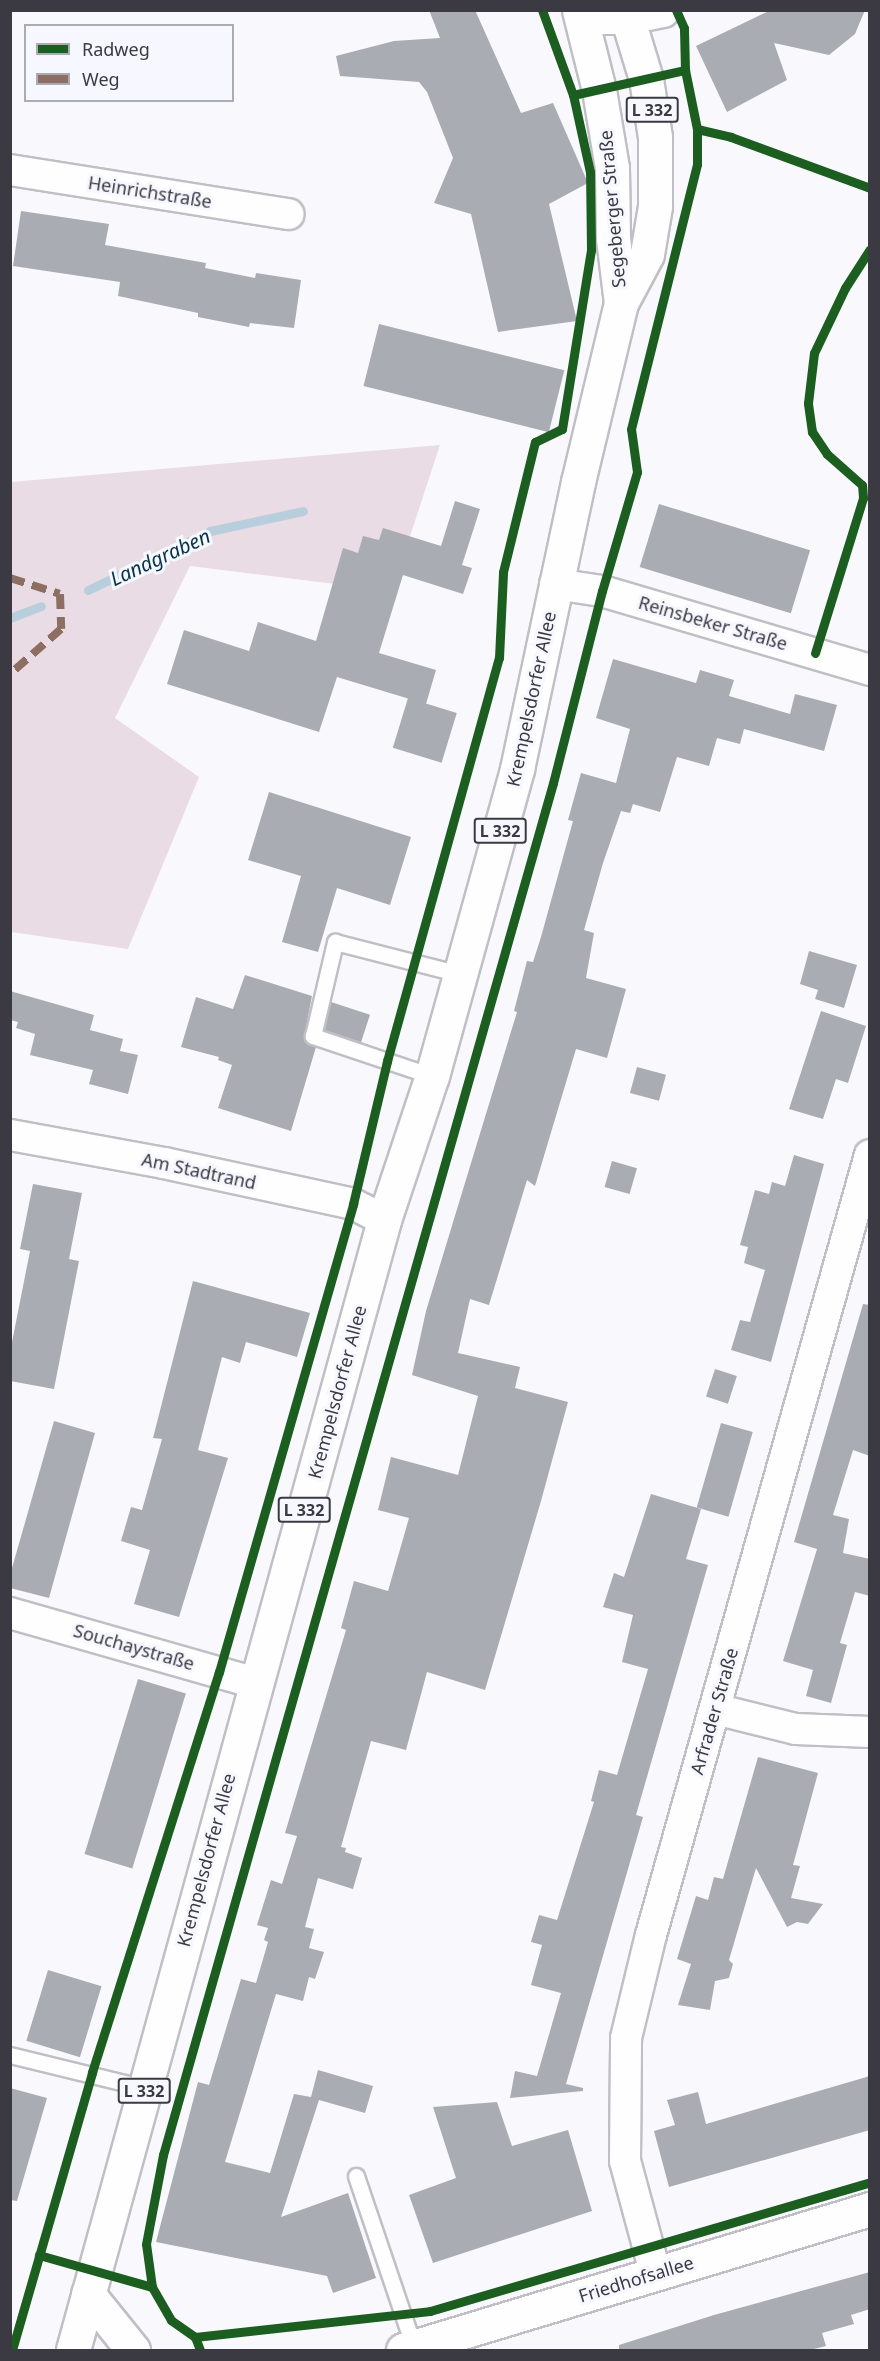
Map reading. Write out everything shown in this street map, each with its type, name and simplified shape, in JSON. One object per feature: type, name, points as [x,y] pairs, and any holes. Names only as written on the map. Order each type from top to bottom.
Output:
[{"type":"main road","points":[[583,12],[626,14],[662,10]]},
{"type":"main road","name":"Segeberger Straße","points":[[583,12],[612,168],[613,238],[621,303]]},
{"type":"main road","name":"Segeberger Straße","points":[[592,432],[621,303],[647,254],[655,206],[652,107],[626,14]]},
{"type":"main road","name":"Krempelsdorfer Allee","points":[[73,2350],[384,1220],[432,1076],[517,769],[555,584],[592,432]]},
{"type":"main road","name":"Friedhofsallee","points":[[408,2349],[655,2272],[870,2209]]},
{"type":"main road","points":[[88,2294],[133,2350]]},
{"type":"street","name":"Heinrichstraße","points":[[10,170],[289,214]]},
{"type":"street","name":"Reinsbeker Straße","points":[[555,584],[602,591],[870,670]]},
{"type":"street","name":"Am Stadtrand","points":[[10,1135],[164,1163],[353,1204],[384,1220]]},
{"type":"street","name":"Arfrader Straße","points":[[655,2272],[625,2161],[626,2038],[715,1709],[870,1155]]},
{"type":"street","name":"Souchaystraße","points":[[10,1612],[256,1683]]},
{"type":"street","points":[[715,1709],[796,1729],[870,1732]]},
{"type":"lane","points":[[432,1076],[313,1036],[335,942],[460,974]]},
{"type":"lane","points":[[10,2055],[144,2088]]},
{"type":"lane","points":[[356,2176],[408,2349]]},
{"type":"shaded area","points":[[440,445],[392,591],[190,566],[115,718],[199,777],[128,949],[11,932],[11,482]]},
{"type":"building","points":[[429,10],[475,10],[521,113],[553,103],[588,183],[549,204],[577,321],[498,332],[471,214],[434,203],[453,158],[427,92],[419,82],[340,76],[336,56],[394,41],[440,38]]},
{"type":"building","points":[[771,10],[865,10],[855,34],[829,55],[774,43],[787,80],[727,112],[696,46]]},
{"type":"building","points":[[21,211],[109,224],[105,245],[206,263],[205,268],[255,278],[256,273],[301,280],[294,328],[250,323],[249,327],[198,317],[198,313],[118,296],[120,282],[13,266]]},
{"type":"building","points":[[379,324],[564,370],[549,432],[364,386]]},
{"type":"building","points":[[455,501],[480,509],[462,565],[472,568],[463,594],[403,575],[379,653],[436,670],[426,704],[337,677],[319,732],[167,684],[184,630],[249,651],[258,622],[316,641],[343,548],[358,553],[363,536],[379,540],[383,528],[441,546]]},
{"type":"building","points":[[659,504],[810,550],[791,613],[640,567]]},
{"type":"building","points":[[613,659],[696,683],[700,670],[734,680],[729,696],[790,714],[795,694],[837,705],[824,751],[744,729],[740,744],[717,738],[709,766],[677,757],[660,812],[633,804],[630,813],[621,811],[603,863],[584,930],[594,933],[586,978],[626,989],[607,1058],[576,1049],[535,1186],[527,1180],[489,1305],[470,1299],[458,1353],[520,1367],[515,1388],[568,1402],[541,1501],[485,1690],[427,1672],[406,1750],[371,1741],[341,1847],[346,1848],[345,1852],[362,1858],[353,1889],[318,1878],[305,1927],[314,1929],[309,1948],[324,1952],[315,1979],[309,1977],[303,2001],[276,1994],[225,2162],[270,2173],[294,2094],[311,2097],[318,2070],[373,2086],[365,2113],[319,2100],[281,2217],[348,2193],[376,2278],[333,2293],[327,2276],[156,2242],[198,2082],[209,2085],[241,1979],[256,1983],[268,1942],[264,1940],[268,1928],[257,1925],[271,1880],[282,1884],[297,1836],[285,1833],[346,1630],[341,1628],[354,1581],[388,1591],[409,1518],[378,1510],[391,1457],[458,1475],[478,1396],[412,1375],[426,1311],[517,1012],[514,1011],[527,961],[533,962],[541,937],[573,821],[568,820],[581,773],[616,783],[630,729],[596,718]]},
{"type":"building","points":[[408,698],[457,713],[442,763],[393,748]]},
{"type":"building","points":[[269,792],[411,837],[390,905],[337,888],[318,952],[282,942],[301,876],[248,860]]},
{"type":"building","points":[[809,951],[857,965],[844,1008],[815,999],[818,990],[800,984]]},
{"type":"building","points":[[245,975],[312,996],[304,1038],[316,1047],[291,1131],[218,1108],[232,1065],[218,1060],[219,1057],[181,1047],[196,997],[233,1009]]},
{"type":"building","points":[[10,991],[94,1015],[90,1030],[123,1039],[120,1051],[138,1055],[128,1094],[89,1084],[93,1070],[30,1055],[35,1034],[16,1028],[18,1022],[10,1020]]},
{"type":"building","points":[[331,1002],[370,1015],[361,1042],[322,1030]]},
{"type":"building","points":[[821,1011],[866,1026],[848,1083],[836,1079],[823,1119],[789,1109]]},
{"type":"building","points":[[637,1067],[666,1075],[659,1101],[630,1093]]},
{"type":"building","points":[[794,1155],[824,1164],[771,1362],[731,1350],[740,1320],[750,1322],[765,1270],[744,1263],[748,1247],[740,1245],[755,1190],[769,1194],[772,1182],[785,1186]]},
{"type":"building","points":[[612,1161],[637,1168],[630,1194],[605,1187]]},
{"type":"building","points":[[33,1184],[82,1193],[69,1259],[79,1261],[54,1389],[10,1381],[10,1352],[30,1251],[20,1249]]},
{"type":"building","points":[[193,1281],[310,1313],[297,1357],[246,1342],[240,1363],[222,1357],[198,1450],[228,1458],[179,1617],[134,1604],[150,1550],[121,1541],[131,1507],[142,1510],[162,1439],[153,1438]]},
{"type":"building","points":[[863,1304],[870,1305],[870,1456],[853,1450],[833,1515],[849,1519],[843,1553],[870,1559],[870,1596],[855,1592],[840,1643],[847,1645],[831,1703],[806,1696],[813,1670],[783,1661],[817,1549],[794,1542]]},
{"type":"building","points":[[715,1369],[737,1376],[728,1404],[706,1397]]},
{"type":"building","points":[[54,1421],[95,1433],[49,1598],[10,1588],[10,1575]]},
{"type":"building","points":[[721,1423],[753,1432],[728,1517],[697,1508]]},
{"type":"building","points":[[651,1494],[701,1509],[686,1559],[708,1565],[636,1815],[643,1817],[566,2084],[583,2088],[583,2091],[510,2098],[515,2071],[537,2076],[561,1993],[531,1985],[542,1945],[531,1942],[539,1915],[557,1920],[594,1802],[591,1801],[599,1770],[617,1775],[648,1669],[622,1662],[633,1615],[603,1607],[614,1573],[624,1577]]},
{"type":"building","points":[[138,1679],[186,1694],[132,1869],[84,1854]]},
{"type":"building","points":[[758,1757],[818,1773],[793,1865],[800,1866],[791,1898],[823,1904],[808,1924],[797,1922],[787,1927],[756,1868],[729,1960],[733,1964],[729,1978],[715,1981],[710,2010],[678,2005],[691,1964],[677,1959],[696,1896],[708,1900],[714,1877],[723,1879]]},
{"type":"building","points":[[48,1970],[102,1986],[80,2057],[26,2041]]},
{"type":"building","points":[[870,2076],[870,2130],[669,2187],[654,2131],[675,2125],[667,2100],[698,2092],[706,2124]]},
{"type":"building","points":[[10,2088],[47,2098],[17,2201],[10,2200]]},
{"type":"building","points":[[497,2102],[512,2146],[568,2130],[592,2211],[433,2263],[409,2195],[456,2178],[433,2107]]},
{"type":"building","points":[[870,2272],[870,2309],[851,2315],[854,2324],[822,2333],[826,2346],[810,2350],[619,2350],[619,2345],[714,2315]]},
{"type":"waterway","name":"Landgraben","points":[[88,590],[210,531],[303,511]]},
{"type":"waterway","name":"Landgraben","points":[[10,618],[41,606]]},
{"type":"marked path","points":[[10,578],[60,594],[61,629],[10,674]]},
{"type":"cycle path","points":[[12,2350],[92,2072],[219,1672],[353,1204],[387,1061],[499,658],[503,572],[535,442],[562,429],[591,250],[590,172],[573,95],[542,10]]},
{"type":"cycle path","points":[[200,2350],[195,2337],[171,2320],[152,2287],[146,2244],[163,2155],[553,783],[602,591],[637,472],[631,429],[697,164],[697,129],[685,70],[684,28],[676,10]]},
{"type":"cycle path","points":[[573,95],[685,70]]},
{"type":"cycle path","points":[[697,129],[731,137],[870,188]]},
{"type":"cycle path","points":[[815,653],[863,498],[862,485],[827,454],[812,432],[808,403],[814,353],[845,288],[870,249]]},
{"type":"cycle path","points":[[195,2337],[430,2311],[870,2182]]},
{"type":"cycle path","points":[[39,2255],[152,2287]]}]
